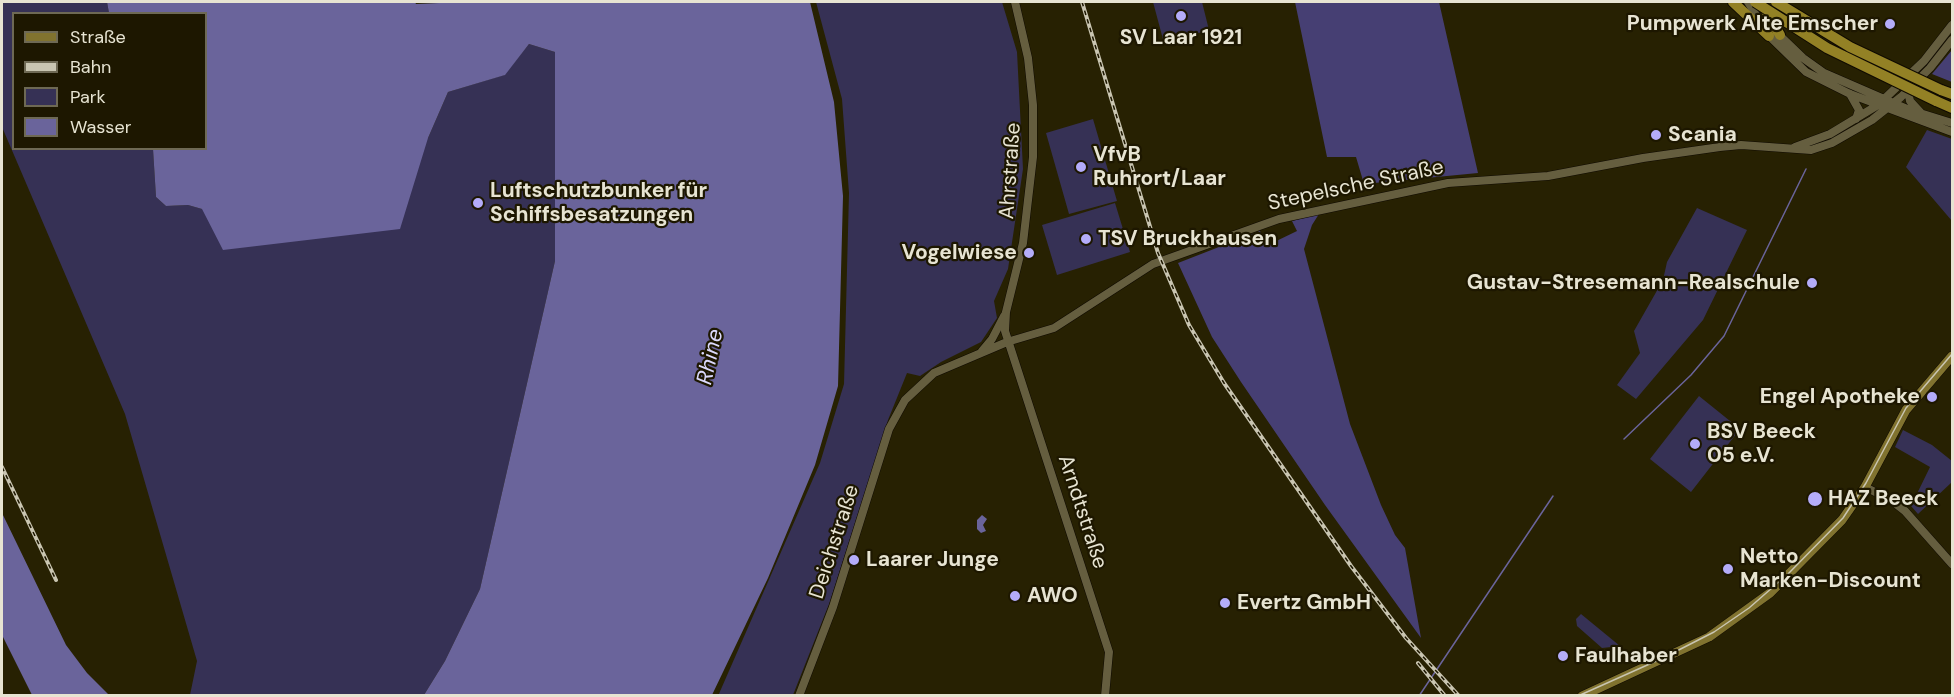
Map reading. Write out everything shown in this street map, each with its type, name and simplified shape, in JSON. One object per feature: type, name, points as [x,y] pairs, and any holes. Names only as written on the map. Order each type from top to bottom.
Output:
[{"type":"highway","points":[[1733,2],[1774,36]]},
{"type":"highway","points":[[1755,2],[1836,53],[1953,108]]},
{"type":"highway","points":[[1761,2],[1774,36]]},
{"type":"highway","points":[[1776,2],[1850,47],[1953,94]]},
{"type":"main road","points":[[1582,696],[1668,658],[1708,637],[1744,614],[1820,546],[1865,487],[1906,410],[1953,356]]},
{"type":"street","name":"Ahrstraße","points":[[1007,342],[1006,312],[1023,243],[1033,157],[1033,105],[1028,58],[1015,2]]},
{"type":"street","points":[[1748,2],[1798,66],[1850,94],[1882,102]]},
{"type":"street","points":[[1755,2],[1774,36],[1824,73],[1882,102],[1953,132]]},
{"type":"street","name":"Stepelsche Straße","points":[[1785,148],[1806,144],[1855,120],[1882,102],[1924,61],[1953,25]]},
{"type":"street","name":"Stepelsche Straße","points":[[905,400],[934,373],[1007,342],[1054,328],[1153,264],[1279,219],[1448,183],[1548,176],[1643,158],[1720,147],[1740,145],[1811,150],[1832,143],[1891,106],[1908,91],[1953,40]]},
{"type":"street","points":[[1798,66],[1803,58]]},
{"type":"street","points":[[1908,91],[1910,101],[1922,114]]},
{"type":"street","points":[[1850,94],[1859,110],[1855,120]]},
{"type":"street","points":[[1891,106],[1953,123]]},
{"type":"street","points":[[979,353],[992,339],[1006,312]]},
{"type":"street","name":"Arndtstraße","points":[[1007,342],[1109,652],[1105,696]]},
{"type":"street","name":"Deichstraße","points":[[799,696],[833,607],[889,429],[905,400]]},
{"type":"street","points":[[1865,487],[1898,505],[1953,564]]},
{"type":"green space","points":[[2,2],[107,2],[109,12],[12,12],[12,150],[153,150],[156,197],[166,206],[188,205],[202,209],[428,138],[448,92],[504,75],[529,44],[555,52],[555,261],[480,589],[445,661],[424,695],[190,695],[197,661],[125,414],[2,127]]},
{"type":"green space","points":[[816,2],[1002,2],[1017,52],[1023,169],[1008,269],[994,301],[997,318],[981,342],[941,362],[920,376],[907,373],[888,420],[829,604],[793,695],[718,696],[820,463],[844,384],[849,193],[842,99]]},
{"type":"green space","name":"SV Laar 1921","points":[[1153,2],[1202,2],[1209,30],[1164,43]]},
{"type":"green space","name":"VfvB Ruhrort/Laar","points":[[1093,119],[1117,201],[1069,214],[1046,133]]},
{"type":"green space","points":[[1927,130],[1952,139],[1952,221],[1906,167]]},
{"type":"green space","name":"TSV Bruckhausen","points":[[1115,203],[1130,252],[1057,275],[1042,225]]},
{"type":"green space","points":[[1697,208],[1747,230],[1703,320],[1636,399],[1617,385],[1640,353],[1634,331],[1663,280],[1667,262]]},
{"type":"green space","name":"BSV Beeck 05 e.V.","points":[[1699,396],[1740,429],[1691,492],[1650,459]]},
{"type":"green space","points":[[1903,430],[1932,445],[1952,461],[1952,482],[1918,514],[1911,506],[1930,467],[1895,447]]},
{"type":"green space","points":[[1581,614],[1620,646],[1602,648],[1577,626],[1576,619]]},
{"type":"shaded area","points":[[1295,2],[1439,2],[1478,173],[1364,184],[1356,157],[1327,157]]},
{"type":"shaded area","points":[[1952,50],[1952,82],[1932,74]]},
{"type":"shaded area","points":[[1319,214],[1312,225],[1304,249],[1350,424],[1381,505],[1395,535],[1405,548],[1421,638],[1325,505],[1241,382],[1212,337],[1178,263],[1260,231],[1266,246],[1297,231],[1292,221]]},
{"type":"water","name":"Rhine","points":[[107,2],[415,2],[416,4],[810,2],[834,102],[843,196],[838,386],[815,465],[768,578],[712,695],[424,695],[445,661],[480,589],[555,261],[555,52],[529,44],[505,75],[448,92],[428,138],[400,229],[223,250],[202,209],[188,205],[166,206],[156,197],[153,150],[207,150],[207,12],[109,12]]},
{"type":"water","points":[[2,513],[66,645],[87,673],[109,695],[32,695],[2,635]]},
{"type":"water","points":[[982,515],[987,519],[983,525],[986,531],[981,533],[977,529],[977,520]]},
{"type":"waterway","points":[[1624,439],[1691,375],[1724,336],[1806,169]]},
{"type":"waterway","points":[[1419,696],[1553,496]]},
{"type":"tram line","points":[[1578,696],[1663,658],[1714,632],[1749,608],[1788,574],[1843,518],[1866,483],[1906,408],[1952,354]]},
{"type":"railway","points":[[1082,2],[1158,253],[1189,325],[1224,383],[1351,566],[1406,638],[1459,696]]},
{"type":"railway","points":[[2,467],[56,580]]},
{"type":"railway","points":[[1418,663],[1445,696]]},
{"type":"place","name":"SV Laar 1921","points":[[1181,16]]},
{"type":"place","name":"Pumpwerk Alte Emscher","points":[[1890,24]]},
{"type":"place","name":"Scania","points":[[1656,135]]},
{"type":"place","name":"VfvB Ruhrort/Laar","points":[[1081,167]]},
{"type":"place","name":"Luftschutzbunker für Schiffsbesatzungen","points":[[478,203]]},
{"type":"place","name":"TSV Bruckhausen","points":[[1086,239]]},
{"type":"place","name":"Vogelwiese","points":[[1029,253]]},
{"type":"place","name":"Gustav-Stresemann-Realschule","points":[[1812,283]]},
{"type":"place","name":"Engel Apotheke","points":[[1932,397]]},
{"type":"place","name":"BSV Beeck 05 e.V.","points":[[1695,444]]},
{"type":"place","name":"HAZ Beeck","points":[[1815,499]]},
{"type":"place","name":"Laarer Junge","points":[[854,560]]},
{"type":"place","name":"Netto Marken-Discount","points":[[1728,569]]},
{"type":"place","name":"AWO","points":[[1015,596]]},
{"type":"place","name":"Evertz GmbH","points":[[1225,603]]},
{"type":"place","name":"Faulhaber","points":[[1563,656]]}]
